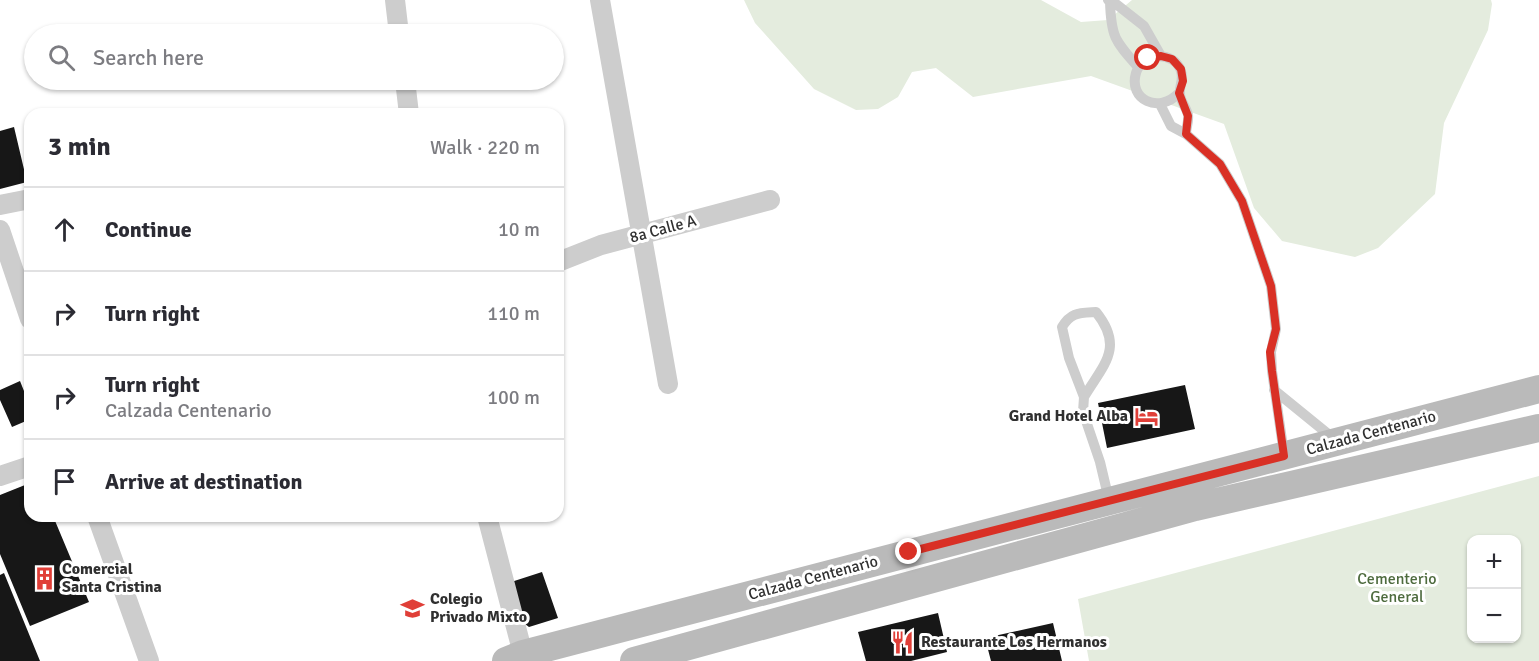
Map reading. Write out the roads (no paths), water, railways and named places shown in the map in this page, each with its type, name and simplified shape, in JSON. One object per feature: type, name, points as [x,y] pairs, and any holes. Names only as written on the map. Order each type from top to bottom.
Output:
[{"type":"main road","name":"Calzada Centenario","points":[[514,658],[1539,389]]},
{"type":"main road","name":"Calzada Centenario","points":[[634,661],[1195,507],[1539,428]]},
{"type":"street","points":[[395,0],[398,24]]},
{"type":"street","points":[[600,0],[668,384]]},
{"type":"street","points":[[406,90],[408,108]]},
{"type":"street","points":[[0,205],[24,200]]},
{"type":"street","name":"8a Calle A","points":[[564,260],[602,245],[770,200]]},
{"type":"street","points":[[0,230],[24,301]]},
{"type":"street","points":[[0,476],[24,468]]},
{"type":"street","points":[[99,522],[149,661]]},
{"type":"street","points":[[488,522],[514,658]]},
{"type":"lane","points":[[1110,0],[1144,26],[1161,56]]},
{"type":"lane","points":[[1110,0],[1111,20],[1116,42],[1138,67]]},
{"type":"lane","points":[[1161,56],[1172,59],[1181,69],[1183,81],[1179,93],[1172,101],[1160,104],[1147,101],[1137,92],[1134,79],[1138,67],[1148,58],[1161,56]]},
{"type":"lane","points":[[1179,93],[1188,116],[1186,134]]},
{"type":"lane","points":[[1160,104],[1171,126],[1186,134],[1220,164],[1242,201],[1271,286],[1276,329],[1270,352],[1284,456]]},
{"type":"lane","points":[[1084,397],[1106,364],[1111,347],[1104,322],[1096,312],[1080,313],[1068,318],[1062,327],[1069,358],[1084,397],[1083,412],[1100,462],[1109,500]]},
{"type":"lane","points":[[1274,390],[1338,442]]},
{"type":"place","name":"Grand Hotel Alba","points":[[1146,416]]},
{"type":"place","name":"Comercial Santa Cristina","points":[[44,578]]},
{"type":"place","name":"Colegio Privado Mixto","points":[[412,608]]},
{"type":"place","name":"Restaurante Los Hermanos","points":[[903,642]]},
{"type":"park label","name":"Cementerio General","points":[[1397,588]]}]
